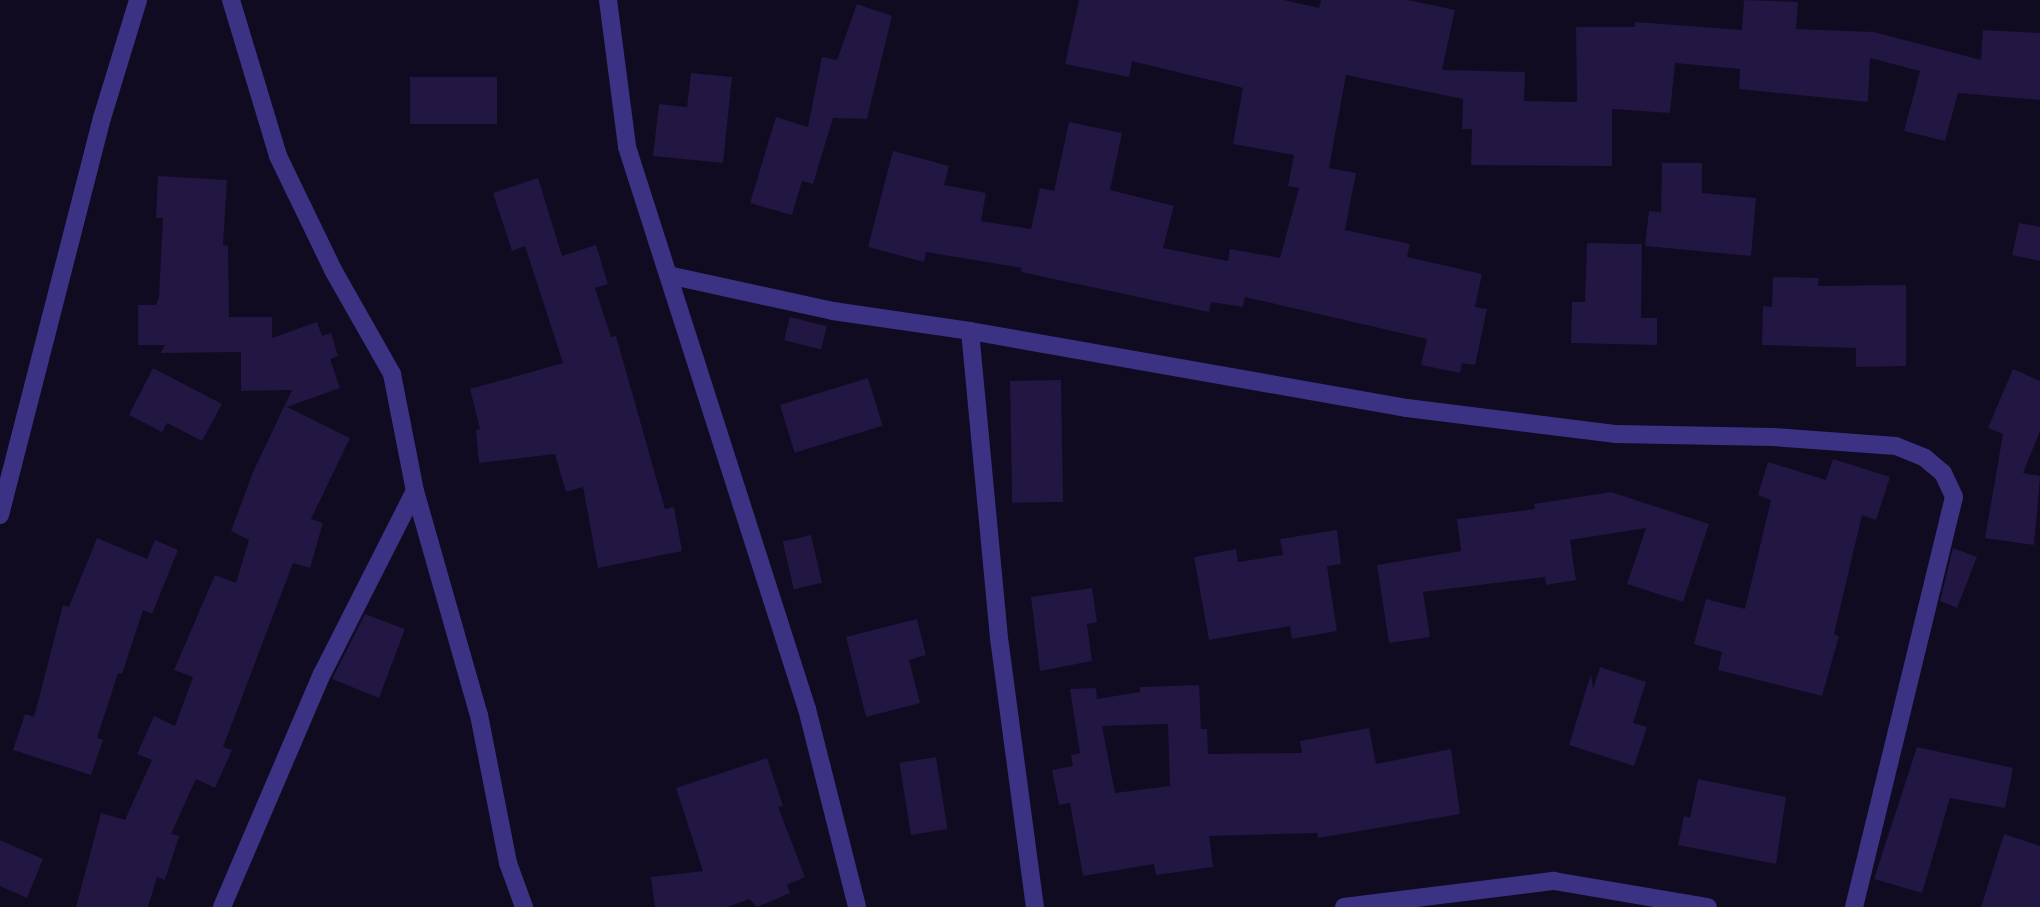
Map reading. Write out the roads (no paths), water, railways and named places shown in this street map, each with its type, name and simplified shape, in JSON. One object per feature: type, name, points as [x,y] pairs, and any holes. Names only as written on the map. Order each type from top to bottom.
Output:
[{"type":"street","points":[[0,515],[99,132],[138,0]]},
{"type":"street","points":[[231,0],[278,156],[333,270],[392,374],[415,491],[479,715],[509,863],[524,907]]},
{"type":"street","points":[[608,0],[627,147],[807,709],[857,907]]},
{"type":"street","points":[[668,275],[832,311],[970,331],[1407,408],[1616,434],[1773,437],[1896,446],[1925,458],[1943,473],[1954,497],[1854,907]]},
{"type":"street","points":[[970,331],[999,639],[1035,907]]},
{"type":"street","points":[[222,907],[322,674],[415,491]]},
{"type":"street","points":[[1344,907],[1554,881],[1708,907]]}]
